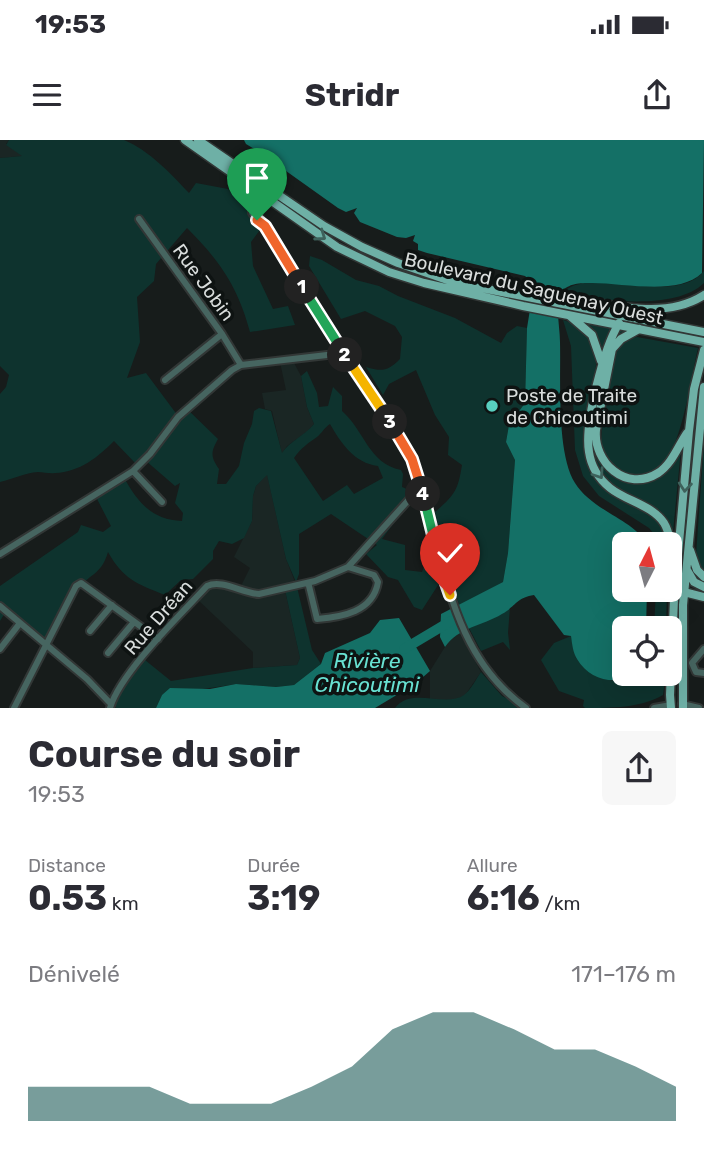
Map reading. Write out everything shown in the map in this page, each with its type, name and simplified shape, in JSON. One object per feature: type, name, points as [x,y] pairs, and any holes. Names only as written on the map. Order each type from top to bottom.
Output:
[{"type":"main road","name":"Boulevard du Saguenay Ouest","points":[[185,140],[264,194],[362,247],[398,263],[456,283],[524,301],[704,332]]},
{"type":"main road","name":"Boulevard du Saguenay Ouest","points":[[198,140],[264,194]]},
{"type":"main road","points":[[570,307],[651,309],[681,306],[704,295]]},
{"type":"main road","name":"Boulevard du Saguenay Ouest","points":[[524,301],[545,301],[570,307],[618,325],[704,342]]},
{"type":"main road","points":[[570,307],[592,335],[602,364]]},
{"type":"main road","points":[[623,316],[609,341],[602,364],[588,436],[590,457],[598,475],[609,487],[650,510],[663,522],[667,532]]},
{"type":"main road","points":[[639,329],[619,341],[611,352],[596,430],[599,454],[609,468],[620,476],[631,479],[645,478],[665,467],[689,431]]},
{"type":"main road","points":[[679,532],[694,389],[704,350]]},
{"type":"main road","points":[[674,602],[671,707],[682,706],[682,628],[704,387]]},
{"type":"main road","points":[[689,547],[697,570],[704,577]]},
{"type":"main road","points":[[687,570],[694,582],[704,587]]},
{"type":"main road","points":[[682,592],[704,597]]},
{"type":"street","points":[[264,194],[253,204],[252,213],[265,226],[412,459],[450,595],[466,635],[479,660],[498,684],[526,708]]},
{"type":"street","name":"Rue Jobin","points":[[139,219],[222,334],[241,365]]},
{"type":"street","points":[[165,380],[222,334]]},
{"type":"street","points":[[0,554],[133,471],[186,408],[232,370],[241,365],[344,353]]},
{"type":"street","points":[[133,471],[162,502]]},
{"type":"street","name":"Rue Dréan","points":[[111,706],[116,692],[158,639],[211,583],[247,594],[259,594],[315,581],[348,567],[413,495],[422,491]]},
{"type":"street","points":[[309,586],[317,619],[338,618],[352,613],[367,604],[374,595],[378,582],[374,575],[348,567]]},
{"type":"street","points":[[14,708],[76,586],[81,583],[158,639]]},
{"type":"street","points":[[90,631],[112,605]]},
{"type":"street","points":[[0,606],[87,679],[111,706]]},
{"type":"street","points":[[108,653],[134,622]]},
{"type":"street","points":[[0,649],[20,623]]},
{"type":"street","points":[[704,649],[692,663],[696,672],[704,673]]},
{"type":"street","points":[[682,706],[699,708]]},
{"type":"street","points":[[654,708],[671,707]]},
{"type":"shaded area","points":[[0,140],[9,140],[6,144],[23,156],[0,158]]},
{"type":"shaded area","points":[[9,140],[124,140],[151,156],[189,193],[196,183],[228,189],[262,227],[251,242],[253,266],[273,309],[288,306],[295,325],[250,332],[240,301],[226,276],[187,228],[156,264],[154,281],[137,297],[140,342],[127,378],[146,373],[178,416],[186,408],[218,439],[212,454],[219,469],[217,484],[226,484],[239,466],[254,411],[259,408],[271,411],[282,453],[314,424],[307,407],[301,376],[307,371],[317,393],[319,407],[328,406],[333,387],[342,396],[342,411],[374,454],[381,461],[401,470],[402,487],[416,493],[382,539],[405,545],[405,570],[422,572],[431,547],[441,537],[435,512],[454,492],[462,465],[448,455],[449,437],[435,415],[416,370],[389,384],[383,395],[366,367],[384,369],[400,359],[402,337],[395,326],[365,311],[341,319],[309,266],[310,256],[356,280],[379,286],[455,318],[501,343],[507,333],[517,326],[527,328],[525,403],[509,425],[506,442],[515,460],[508,553],[503,582],[461,610],[449,574],[442,579],[422,610],[414,607],[398,580],[388,577],[366,554],[377,545],[331,514],[299,534],[299,574],[296,582],[286,559],[267,475],[256,486],[252,521],[244,538],[232,544],[219,541],[213,551],[213,559],[193,579],[181,580],[165,595],[125,575],[108,552],[102,566],[78,590],[48,644],[6,611],[0,621],[0,586],[78,532],[81,525],[103,532],[111,526],[95,495],[123,476],[140,501],[153,513],[182,521],[183,513],[175,503],[180,483],[175,486],[145,460],[138,466],[114,441],[95,458],[73,470],[38,472],[0,482],[0,394],[6,387],[9,375],[0,366],[0,158],[22,156],[6,145]],"holes":[[[330,424],[355,456],[378,466],[383,478],[354,494],[347,485],[323,501],[294,458]]]},
{"type":"shaded area","points":[[704,271],[704,283],[691,292],[674,298],[615,301],[561,295],[572,286],[589,283],[672,286],[690,282]]},
{"type":"shaded area","points":[[563,320],[580,328],[590,339],[595,352],[596,368],[586,438],[595,475],[651,514],[664,532],[652,532],[599,496],[583,476],[575,450],[571,346]]},
{"type":"shaded area","points":[[587,324],[612,328],[603,350],[597,336]]},
{"type":"shaded area","points":[[619,329],[628,330],[617,339],[593,442],[596,455],[606,471],[613,475],[653,479],[681,449],[673,532],[606,481],[591,452],[591,432],[607,352]]},
{"type":"shaded area","points":[[637,337],[698,348],[682,423],[671,451],[657,468],[647,473],[631,474],[622,472],[608,460],[602,447],[602,428],[616,354],[623,343]]},
{"type":"shaded area","points":[[293,361],[301,376],[307,407],[314,424],[287,446],[282,454],[272,411],[265,409],[262,393],[286,390],[280,362]]},
{"type":"shaded area","points":[[704,443],[704,573],[696,555]]},
{"type":"shaded area","points":[[267,474],[286,559],[297,587],[285,590],[300,658],[297,665],[253,668],[253,652],[198,600],[213,587],[238,592],[250,568],[234,557],[252,521],[256,486]]},
{"type":"shaded area","points":[[297,587],[312,650],[321,664],[294,685],[276,687],[237,684],[162,695],[156,708],[116,708],[114,700],[145,660],[171,681],[253,668],[297,665],[300,658],[285,590]]},
{"type":"shaded area","points":[[655,602],[667,602],[666,616],[655,616]]},
{"type":"shaded area","points":[[510,607],[510,650],[503,642],[481,651],[469,628],[502,614]]},
{"type":"shaded area","points":[[459,632],[481,672],[465,695],[454,701],[430,700],[430,671],[448,642]]},
{"type":"shaded area","points":[[571,636],[576,658],[612,681],[612,686],[664,686],[663,695],[636,705],[585,708],[584,700],[559,691],[541,660],[554,643]]},
{"type":"shaded area","points":[[481,672],[502,696],[520,705],[520,708],[395,708],[410,699],[447,699],[464,695]]},
{"type":"water","points":[[244,140],[704,140],[702,273],[678,285],[648,287],[581,283],[563,291],[558,306],[562,435],[569,470],[583,493],[637,532],[612,532],[612,602],[647,602],[646,616],[612,616],[612,680],[596,677],[582,666],[576,657],[571,636],[564,635],[534,595],[457,635],[445,647],[440,637],[441,614],[503,582],[508,553],[515,460],[506,442],[509,425],[525,403],[527,328],[532,282],[525,276],[418,250],[418,244],[413,241],[415,235],[397,237],[360,222],[354,213],[357,208],[346,212],[338,208],[279,164],[246,144]]},
{"type":"water","name":"Rivière Chicoutimi","points":[[399,618],[430,671],[415,684],[375,708],[156,708],[162,695],[170,688],[210,689],[236,684],[276,687],[294,685],[321,664],[325,653],[370,633],[380,620]]},
{"type":"waterway","name":"Rivière Chicoutimi","points":[[404,649],[451,621]]},
{"type":"place","name":"Poste de Traite de Chicoutimi","points":[[492,406]]},
{"type":"route","points":[[257,220],[265,226],[412,459],[450,595]]}]
